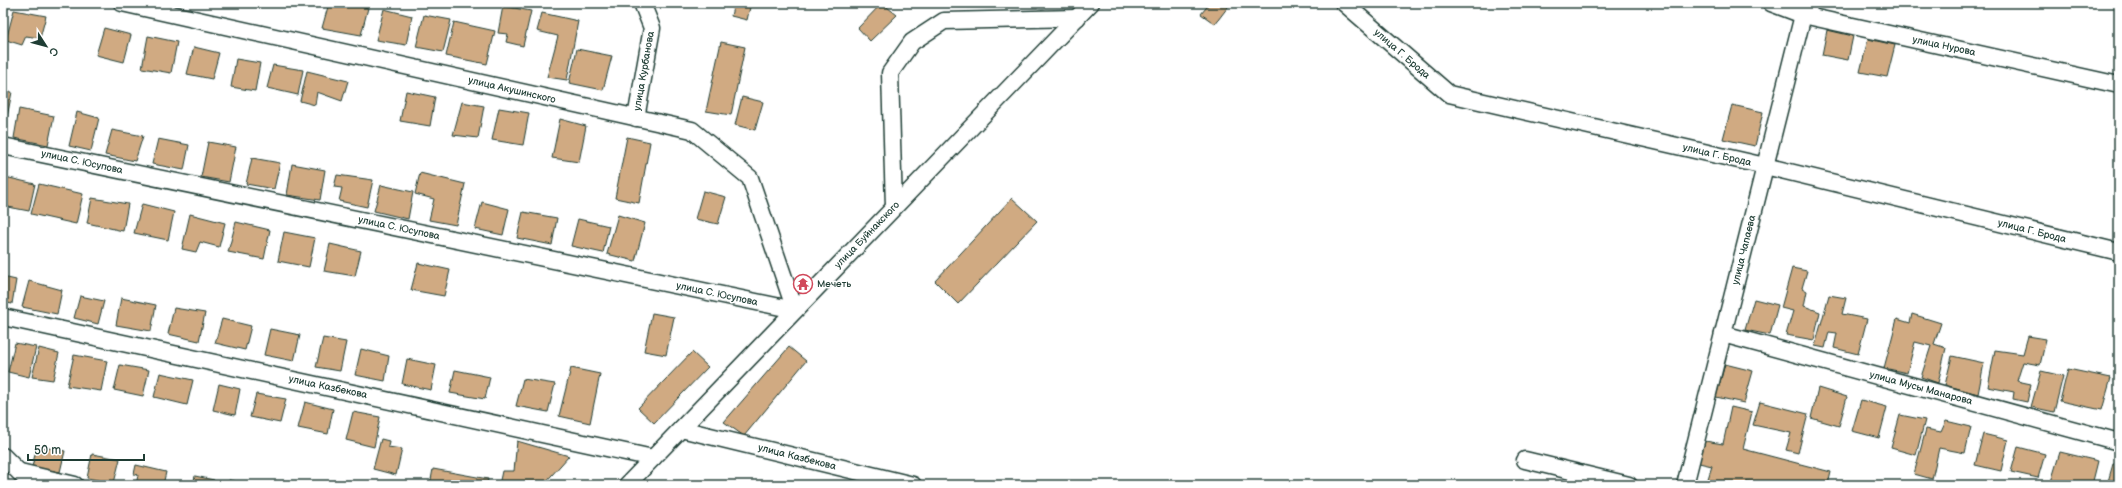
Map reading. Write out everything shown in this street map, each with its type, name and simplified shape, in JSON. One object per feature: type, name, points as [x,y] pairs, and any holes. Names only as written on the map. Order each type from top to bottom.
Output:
[{"type":"street","name":"улица Курбанова","points":[[636,118],[652,28],[642,3]]},
{"type":"street","name":"улица Буйнакского","points":[[627,485],[1091,3]]},
{"type":"street","name":"улица Г. Брода","points":[[1344,3],[1449,94],[1765,166],[2119,252]]},
{"type":"street","name":"улица Нурова","points":[[1771,3],[1807,9],[2119,85]]},
{"type":"street","name":"улица Акушинского","points":[[131,4],[692,130],[750,178],[796,310]]},
{"type":"street","name":"улица Чапаева","points":[[1685,485],[1765,166],[1807,9]]},
{"type":"street","points":[[894,207],[890,73],[912,42],[944,21],[1077,18]]},
{"type":"street","name":"улица С. Юсупова","points":[[3,146],[796,310]]},
{"type":"street","name":"улица Казбекова","points":[[3,316],[653,458]]},
{"type":"street","name":"улица Мусы Манарова","points":[[1723,334],[2119,442]]},
{"type":"street","name":"улица Казбекова","points":[[681,429],[912,485]]},
{"type":"street","points":[[3,456],[32,485]]},
{"type":"street","points":[[1525,460],[1629,485]]},
{"type":"street","points":[[20,472],[75,485]]},
{"type":"building","points":[[329,3],[346,3],[368,8],[361,35],[322,28]]},
{"type":"building","points":[[734,3],[751,3],[747,20],[731,16]]},
{"type":"building","points":[[882,3],[897,15],[870,41],[858,28]]},
{"type":"building","points":[[1210,3],[1231,3],[1215,24],[1201,14]]},
{"type":"building","points":[[503,6],[531,11],[523,46],[506,42],[508,34],[498,33]]},
{"type":"building","points":[[384,9],[412,16],[406,45],[376,40]]},
{"type":"building","points":[[14,10],[46,16],[40,38],[26,36],[22,45],[6,40]]},
{"type":"building","points":[[542,13],[578,21],[567,80],[547,77],[558,36],[537,31]]},
{"type":"building","points":[[424,15],[451,20],[443,52],[416,47]]},
{"type":"building","points":[[454,22],[495,31],[487,64],[446,56]]},
{"type":"building","points":[[104,28],[131,35],[124,62],[96,55]]},
{"type":"building","points":[[1827,30],[1853,36],[1848,60],[1822,55]]},
{"type":"building","points":[[148,36],[177,42],[171,73],[142,68]]},
{"type":"building","points":[[1868,39],[1895,45],[1887,77],[1860,72]]},
{"type":"building","points":[[721,42],[745,47],[731,115],[706,111]]},
{"type":"building","points":[[194,47],[219,53],[212,79],[187,74]]},
{"type":"building","points":[[577,49],[612,56],[603,90],[569,83]]},
{"type":"building","points":[[236,59],[260,63],[255,91],[231,87]]},
{"type":"building","points":[[273,65],[303,70],[298,95],[267,88]]},
{"type":"building","points":[[307,71],[348,81],[342,101],[317,92],[315,105],[300,101]]},
{"type":"building","points":[[3,91],[12,92],[4,132],[3,132]]},
{"type":"building","points":[[406,91],[435,97],[430,126],[400,121]]},
{"type":"building","points":[[742,97],[763,102],[755,130],[735,125]]},
{"type":"building","points":[[462,102],[484,106],[478,138],[453,135]]},
{"type":"building","points":[[1732,105],[1763,112],[1755,146],[1723,139]]},
{"type":"building","points":[[499,108],[529,113],[523,145],[492,140]]},
{"type":"building","points":[[19,109],[54,116],[48,145],[14,138]]},
{"type":"building","points":[[77,112],[99,118],[91,151],[69,146]]},
{"type":"building","points":[[560,119],[586,126],[579,162],[552,158]]},
{"type":"building","points":[[112,130],[143,136],[135,161],[105,155]]},
{"type":"building","points":[[627,137],[650,142],[639,203],[615,198]]},
{"type":"building","points":[[158,139],[189,145],[184,170],[152,164]]},
{"type":"building","points":[[208,142],[236,147],[229,182],[201,177]]},
{"type":"building","points":[[252,158],[280,163],[274,189],[246,184]]},
{"type":"building","points":[[292,164],[325,170],[320,200],[287,195]]},
{"type":"building","points":[[420,173],[465,184],[456,225],[429,220],[434,199],[415,194]]},
{"type":"building","points":[[337,175],[373,180],[367,207],[339,201],[342,188],[334,187]]},
{"type":"building","points":[[5,177],[35,184],[29,211],[3,206]]},
{"type":"building","points":[[39,184],[83,194],[76,224],[31,214]]},
{"type":"building","points":[[381,185],[413,192],[408,219],[374,211]]},
{"type":"building","points":[[703,191],[726,197],[718,224],[695,219]]},
{"type":"building","points":[[92,198],[128,204],[123,231],[87,223]]},
{"type":"building","points":[[1012,198],[1037,221],[958,304],[935,281]]},
{"type":"building","points":[[482,202],[509,209],[503,235],[475,229]]},
{"type":"building","points":[[142,204],[174,212],[168,240],[134,233]]},
{"type":"building","points":[[523,212],[557,218],[552,245],[517,238]]},
{"type":"building","points":[[190,214],[225,223],[219,247],[200,242],[196,252],[182,249]]},
{"type":"building","points":[[618,215],[645,223],[635,261],[607,254]]},
{"type":"building","points":[[578,219],[609,226],[603,253],[571,246]]},
{"type":"building","points":[[236,222],[270,230],[264,259],[228,252]]},
{"type":"building","points":[[284,232],[315,238],[309,267],[278,261]]},
{"type":"building","points":[[330,244],[361,251],[355,276],[324,271]]},
{"type":"building","points":[[418,263],[450,270],[444,296],[411,290]]},
{"type":"building","points":[[1792,268],[1807,271],[1802,288],[1807,291],[1804,306],[1820,312],[1814,340],[1786,335],[1793,311],[1781,308]]},
{"type":"building","points":[[3,277],[16,280],[12,304],[3,302]]},
{"type":"building","points":[[29,281],[62,290],[57,314],[22,307]]},
{"type":"building","points":[[1829,295],[1846,298],[1842,314],[1867,319],[1858,354],[1834,348],[1837,333],[1829,332],[1825,348],[1815,346]]},
{"type":"building","points":[[80,296],[104,301],[98,324],[74,318]]},
{"type":"building","points":[[121,298],[156,305],[151,331],[116,325]]},
{"type":"building","points":[[1754,299],[1778,305],[1770,335],[1745,330]]},
{"type":"building","points":[[174,308],[205,313],[199,341],[168,334]]},
{"type":"building","points":[[652,313],[674,317],[666,355],[644,351]]},
{"type":"building","points":[[1912,314],[1941,323],[1934,344],[1946,348],[1938,383],[1921,377],[1931,346],[1915,342],[1907,373],[1884,368],[1897,319],[1910,323]]},
{"type":"building","points":[[222,319],[251,326],[245,350],[215,343]]},
{"type":"building","points":[[270,329],[300,335],[294,361],[264,355]]},
{"type":"building","points":[[2028,336],[2046,339],[2040,365],[2023,362],[2017,381],[2031,384],[2027,402],[2013,399],[2014,392],[1988,387],[1995,350],[2023,354]]},
{"type":"building","points":[[323,338],[346,342],[340,371],[316,367]]},
{"type":"building","points":[[15,343],[36,347],[29,377],[8,372]]},
{"type":"building","points":[[789,347],[806,361],[744,436],[724,422]]},
{"type":"building","points":[[39,348],[59,353],[53,380],[32,377]]},
{"type":"building","points":[[361,349],[389,356],[385,381],[355,375]]},
{"type":"building","points":[[692,352],[708,367],[654,423],[638,408]]},
{"type":"building","points":[[74,355],[107,361],[101,391],[67,386]]},
{"type":"building","points":[[1952,356],[1984,363],[1978,394],[1945,385]]},
{"type":"building","points":[[407,359],[436,365],[431,390],[402,384]]},
{"type":"building","points":[[1725,364],[1753,371],[1744,403],[1716,397]]},
{"type":"building","points":[[120,365],[149,370],[143,396],[114,390]]},
{"type":"building","points":[[571,368],[600,374],[590,423],[559,416]]},
{"type":"building","points":[[2068,369],[2111,378],[2102,410],[2060,401]]},
{"type":"building","points":[[455,370],[490,377],[485,399],[450,393]]},
{"type":"building","points":[[2041,371],[2063,376],[2054,412],[2031,407]]},
{"type":"building","points":[[160,373],[193,380],[187,405],[154,397]]},
{"type":"building","points":[[523,379],[555,384],[548,412],[516,406]]},
{"type":"building","points":[[219,384],[240,389],[235,415],[213,410]]},
{"type":"building","points":[[1818,388],[1847,397],[1839,426],[1811,418]]},
{"type":"building","points":[[256,394],[286,399],[280,423],[250,417]]},
{"type":"building","points":[[1861,400],[1887,407],[1879,438],[1852,431]]},
{"type":"building","points":[[305,402],[333,409],[328,434],[298,428]]},
{"type":"building","points":[[1760,402],[1808,414],[1798,453],[1786,450],[1791,433],[1753,425]]},
{"type":"building","points":[[1731,407],[1752,412],[1743,449],[1831,472],[1828,485],[1764,485],[1747,481],[1746,485],[1706,485],[1712,466],[1699,463],[1705,441],[1723,444]]},
{"type":"building","points":[[353,412],[380,417],[374,447],[346,440]]},
{"type":"building","points":[[1900,415],[1925,420],[1916,455],[1891,448]]},
{"type":"building","points":[[1946,421],[1971,427],[1965,453],[1939,448],[1932,479],[1914,474],[1926,429],[1941,432]]},
{"type":"building","points":[[1983,434],[2008,440],[2001,471],[1975,465]]},
{"type":"building","points":[[381,439],[389,441],[388,447],[402,449],[396,475],[373,469]]},
{"type":"building","points":[[517,441],[569,456],[543,485],[499,485],[502,471],[514,471]]},
{"type":"building","points":[[37,446],[65,451],[60,472],[32,467]]},
{"type":"building","points":[[2018,447],[2045,454],[2038,478],[2011,472]]},
{"type":"building","points":[[2060,452],[2098,461],[2092,485],[2050,485]]},
{"type":"building","points":[[92,454],[120,459],[114,483],[87,478]]},
{"type":"building","points":[[2113,464],[2119,465],[2119,485],[2107,485]]},
{"type":"building","points":[[136,465],[166,472],[163,485],[136,485],[138,475],[134,474]]},
{"type":"building","points":[[433,469],[488,479],[487,485],[430,485]]},
{"type":"building","points":[[195,476],[214,480],[213,485],[193,485]]},
{"type":"building","points":[[229,480],[252,485],[228,485]]},
{"type":"place","name":"Мечеть","points":[[803,284]]}]
